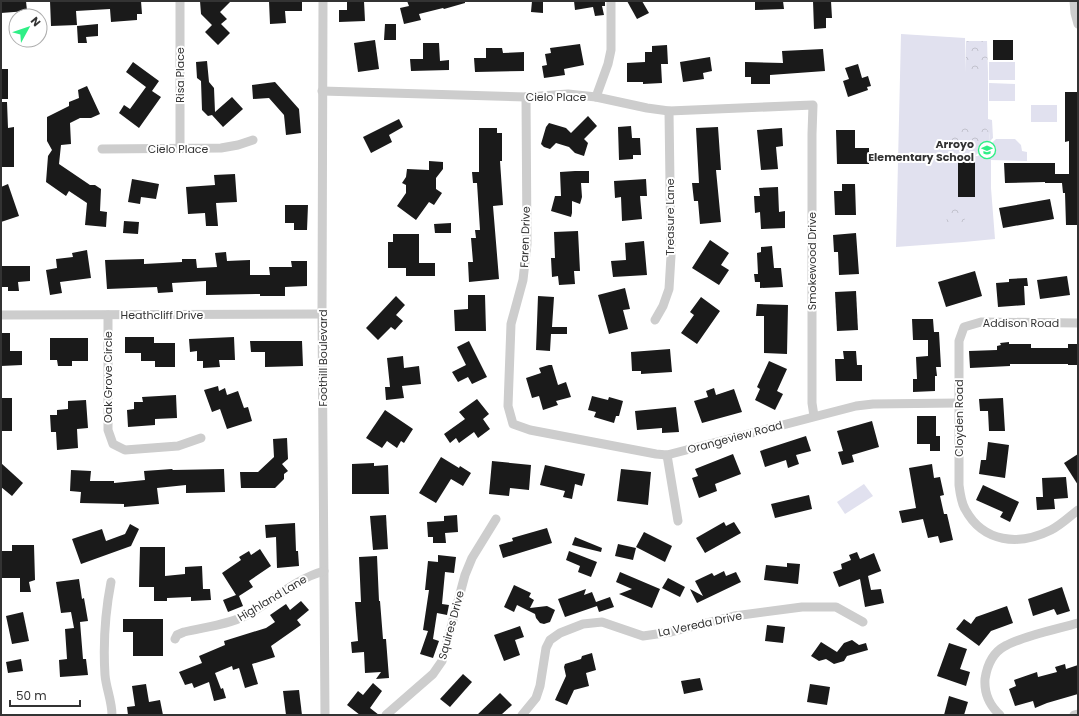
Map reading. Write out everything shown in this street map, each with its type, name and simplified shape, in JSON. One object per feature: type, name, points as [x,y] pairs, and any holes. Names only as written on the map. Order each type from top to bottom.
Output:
[{"type":"street","name":"Risa Place","points":[[180,1],[180,149]]},
{"type":"street","name":"Foothill Boulevard","points":[[322,1],[322,314],[325,715]]},
{"type":"street","points":[[596,97],[608,64],[611,50],[611,1]]},
{"type":"street","points":[[1074,1],[1078,24]]},
{"type":"street","name":"Cielo Place","points":[[322,91],[526,97],[568,94],[596,97],[669,111],[813,105]]},
{"type":"street","name":"Faren Drive","points":[[513,424],[508,406],[511,324],[523,280],[527,244],[526,97]]},
{"type":"street","name":"Smokewood Drive","points":[[813,105],[812,403],[814,416]]},
{"type":"street","name":"Treasure Lane","points":[[655,320],[663,306],[669,289],[669,111]]},
{"type":"street","name":"Cielo Place","points":[[102,149],[221,148],[238,145],[253,140]]},
{"type":"street","name":"Heathcliff Drive","points":[[1,315],[322,314]]},
{"type":"street","name":"Oak Grove Circle","points":[[108,315],[108,430],[113,444],[125,450],[178,446],[200,438]]},
{"type":"street","name":"Addison Road","points":[[964,327],[980,322],[1078,323]]},
{"type":"street","name":"Cloyden Road","points":[[964,327],[959,341],[958,403],[959,485],[961,498],[965,508],[978,527],[1000,538],[1017,540],[1037,536],[1051,530],[1078,510]]},
{"type":"street","name":"Orangeview Road","points":[[513,424],[537,432],[667,455],[856,406],[872,404],[958,403]]},
{"type":"street","points":[[667,455],[678,521]]},
{"type":"street","name":"Squires Drive","points":[[386,715],[433,674],[442,661],[465,575],[472,558],[496,519]]},
{"type":"street","name":"Highland Lane","points":[[175,639],[178,635],[184,632],[232,622],[246,616],[290,586],[312,574],[324,571]]},
{"type":"street","points":[[111,582],[106,609],[104,645],[105,677],[112,715]]},
{"type":"street","name":"La Vereda Drive","points":[[522,715],[536,698],[540,686],[546,648],[550,640],[560,633],[583,624],[602,622],[643,636],[671,632],[734,616],[802,607],[836,607],[863,622]]},
{"type":"street","points":[[1000,715],[991,706],[987,698],[985,683],[986,669],[992,658],[1004,646],[1022,639],[1078,623]]},
{"type":"street","points":[[1074,715],[1078,714]]},
{"type":"green space","points":[[901,34],[965,38],[966,73],[988,73],[988,119],[992,120],[993,138],[990,141],[989,132],[962,156],[978,156],[996,139],[1015,139],[1021,145],[1022,151],[1027,152],[1027,161],[991,160],[991,188],[995,239],[896,247]]},
{"type":"green space","points":[[966,41],[987,41],[988,73],[966,73]]},
{"type":"green space","points":[[989,62],[1015,62],[1015,80],[989,80]]},
{"type":"green space","points":[[989,83],[1015,84],[1015,101],[989,101]]},
{"type":"green space","points":[[1031,105],[1057,105],[1057,122],[1031,122]]},
{"type":"green space","points":[[963,124],[982,124],[989,132],[990,141],[975,156],[962,156],[952,146],[952,135]]},
{"type":"green space","points":[[964,206],[965,224],[947,225],[946,208]]},
{"type":"green space","points":[[864,484],[873,496],[845,514],[837,502]]},
{"type":"building","points":[[1,1],[26,1],[27,8],[8,8],[8,12],[1,13]]},
{"type":"building","points":[[50,1],[141,1],[142,14],[137,14],[137,20],[111,22],[110,9],[76,11],[77,25],[51,26]]},
{"type":"building","points":[[200,1],[231,1],[220,12],[227,19],[221,24],[230,33],[218,45],[205,32],[212,25],[201,14]]},
{"type":"building","points":[[269,1],[302,1],[302,11],[285,11],[286,23],[270,24]]},
{"type":"building","points":[[347,1],[364,1],[365,21],[339,22],[339,10],[347,10]]},
{"type":"building","points":[[407,1],[465,1],[465,3],[419,14],[421,20],[404,24],[400,8],[409,6]]},
{"type":"building","points":[[532,1],[543,1],[543,13],[531,12]]},
{"type":"building","points":[[574,1],[605,1],[605,6],[602,6],[604,15],[595,16],[593,7],[575,10]]},
{"type":"building","points":[[627,1],[642,1],[649,13],[637,19]]},
{"type":"building","points":[[755,1],[783,1],[784,9],[755,10]]},
{"type":"building","points":[[813,1],[831,1],[832,18],[826,18],[826,28],[814,29]]},
{"type":"building","points":[[98,24],[98,36],[86,37],[87,43],[78,43],[77,26]]},
{"type":"building","points":[[385,24],[396,24],[396,40],[384,40]]},
{"type":"building","points":[[375,40],[379,69],[358,72],[354,43]]},
{"type":"building","points":[[993,40],[1013,40],[1013,60],[993,60]]},
{"type":"building","points":[[423,43],[439,43],[440,61],[449,60],[449,70],[411,71],[410,59],[423,59]]},
{"type":"building","points":[[580,44],[584,65],[564,69],[565,75],[544,78],[542,66],[547,65],[545,54],[551,53],[550,48]]},
{"type":"building","points":[[667,45],[668,64],[661,64],[662,83],[643,84],[643,82],[627,82],[627,63],[645,62],[645,52],[652,52],[652,46]]},
{"type":"building","points":[[486,48],[502,48],[503,53],[524,52],[524,71],[475,72],[474,58],[486,58]]},
{"type":"building","points":[[823,49],[825,71],[770,75],[770,84],[751,84],[751,77],[745,77],[745,62],[783,63],[782,51]]},
{"type":"building","points":[[710,57],[712,71],[703,73],[704,79],[683,82],[680,62]]},
{"type":"building","points":[[207,61],[209,82],[214,88],[215,112],[232,97],[243,109],[223,127],[212,115],[208,116],[202,110],[201,81],[197,78],[196,62]]},
{"type":"building","points":[[133,62],[159,81],[152,91],[161,97],[139,128],[119,113],[124,105],[130,109],[146,87],[126,72]]},
{"type":"building","points":[[858,64],[862,78],[868,76],[871,86],[867,87],[868,90],[848,97],[843,81],[849,79],[845,68]]},
{"type":"building","points":[[1,69],[8,69],[8,99],[1,99]]},
{"type":"building","points":[[275,82],[299,109],[301,133],[286,135],[284,115],[269,98],[253,99],[252,85]]},
{"type":"building","points":[[87,86],[100,114],[91,118],[80,118],[70,123],[71,144],[61,145],[59,164],[90,185],[95,185],[101,189],[100,211],[107,212],[106,227],[85,225],[87,203],[69,191],[66,196],[46,182],[48,156],[52,150],[47,141],[47,117],[69,106],[69,102],[79,98],[78,90]]},
{"type":"building","points":[[1065,92],[1078,92],[1078,225],[1066,225],[1065,193],[1063,193],[1062,183],[1005,183],[1004,163],[1055,163],[1055,174],[1069,174],[1069,141],[1065,142]]},
{"type":"building","points":[[1,102],[7,102],[8,128],[14,127],[14,167],[1,167]]},
{"type":"building","points":[[588,116],[597,126],[584,139],[588,143],[584,156],[575,153],[569,147],[556,143],[550,149],[541,144],[546,127],[549,123],[566,128],[571,133]]},
{"type":"building","points":[[399,119],[403,127],[389,135],[392,142],[371,153],[363,137]]},
{"type":"building","points":[[631,126],[632,138],[640,138],[641,155],[633,155],[633,159],[619,160],[618,127]]},
{"type":"building","points":[[718,127],[721,170],[716,170],[721,222],[700,224],[698,201],[694,201],[692,183],[699,183],[696,128]]},
{"type":"building","points":[[479,128],[497,128],[497,133],[502,133],[502,161],[500,161],[503,205],[493,206],[499,279],[469,282],[468,262],[473,262],[471,238],[476,238],[475,230],[480,230],[477,183],[473,183],[472,172],[479,172]]},
{"type":"building","points":[[782,128],[783,146],[776,147],[778,169],[761,170],[757,130]]},
{"type":"building","points":[[836,130],[855,130],[855,148],[869,148],[869,164],[837,164]]},
{"type":"building","points":[[958,160],[975,160],[975,197],[958,197]]},
{"type":"building","points":[[429,161],[443,162],[443,169],[436,178],[436,189],[442,193],[434,205],[429,202],[416,220],[397,206],[406,193],[406,185],[402,183],[406,177],[407,169],[429,170]]},
{"type":"building","points":[[589,171],[589,183],[581,183],[582,197],[580,204],[572,201],[571,217],[551,211],[555,196],[561,196],[560,172]]},
{"type":"building","points":[[235,174],[237,202],[216,203],[218,226],[206,226],[205,213],[188,214],[186,187],[215,185],[214,175]]},
{"type":"building","points":[[132,179],[159,184],[156,199],[141,197],[140,204],[128,202]]},
{"type":"building","points":[[646,179],[647,196],[640,196],[642,219],[622,221],[621,197],[615,198],[614,181]]},
{"type":"building","points":[[8,184],[19,216],[1,222],[1,187]]},
{"type":"building","points":[[842,184],[855,184],[856,215],[835,215],[834,191],[842,191]]},
{"type":"building","points":[[778,187],[779,212],[785,211],[785,228],[761,229],[760,212],[755,213],[754,196],[760,196],[759,188]]},
{"type":"building","points":[[1050,199],[1054,219],[1003,228],[999,208]]},
{"type":"building","points":[[285,205],[308,205],[307,230],[294,230],[294,223],[285,223]]},
{"type":"building","points":[[124,221],[139,222],[138,234],[123,233]]},
{"type":"building","points":[[451,223],[451,233],[435,233],[434,224]]},
{"type":"building","points":[[578,231],[580,271],[574,271],[575,284],[559,285],[558,276],[552,277],[551,258],[555,258],[554,232]]},
{"type":"building","points":[[856,233],[859,274],[839,275],[838,252],[834,252],[833,235]]},
{"type":"building","points":[[393,234],[419,234],[419,263],[435,263],[435,276],[406,276],[406,268],[388,268],[388,242],[393,242]]},
{"type":"building","points":[[710,240],[729,253],[721,265],[729,270],[719,285],[692,268]]},
{"type":"building","points":[[644,241],[647,275],[613,277],[611,261],[626,260],[625,243]]},
{"type":"building","points":[[772,246],[774,268],[781,268],[783,287],[760,288],[760,282],[755,282],[754,274],[758,274],[757,253],[761,252],[761,247]]},
{"type":"building","points":[[87,250],[91,278],[60,282],[62,293],[50,295],[46,270],[57,268],[56,259],[73,257],[72,253]]},
{"type":"building","points":[[226,252],[227,261],[250,260],[250,275],[270,275],[269,267],[292,267],[291,261],[307,261],[307,286],[285,287],[285,296],[260,296],[260,294],[206,295],[206,281],[172,283],[173,292],[158,293],[157,287],[107,289],[105,260],[144,259],[144,264],[182,262],[182,259],[196,259],[197,268],[217,267],[215,253]]},
{"type":"building","points":[[1,266],[30,266],[30,281],[18,282],[19,291],[8,291],[8,287],[1,287]]},
{"type":"building","points":[[975,271],[982,296],[946,307],[938,282]]},
{"type":"building","points":[[1067,276],[1070,295],[1040,299],[1037,280]]},
{"type":"building","points":[[1027,278],[1028,286],[1024,286],[1025,305],[998,307],[996,283],[1009,282],[1009,279]]},
{"type":"building","points":[[625,288],[630,309],[623,310],[628,329],[609,334],[598,295]]},
{"type":"building","points":[[856,291],[858,330],[837,331],[835,292]]},
{"type":"building","points":[[468,295],[485,295],[486,331],[455,331],[454,310],[468,309]]},
{"type":"building","points":[[396,296],[405,305],[396,315],[403,321],[395,330],[391,327],[378,340],[366,328]]},
{"type":"building","points":[[538,296],[554,297],[552,327],[567,327],[567,334],[551,334],[550,351],[536,350]]},
{"type":"building","points":[[701,297],[720,311],[697,344],[681,333],[694,315],[690,312]]},
{"type":"building","points":[[757,304],[788,305],[787,354],[764,353],[764,316],[756,316]]},
{"type":"building","points":[[912,319],[933,319],[934,332],[939,332],[941,367],[936,367],[937,376],[935,376],[935,391],[913,392],[913,379],[917,379],[916,357],[928,356],[928,340],[913,340]]},
{"type":"building","points":[[1,333],[10,333],[10,351],[22,351],[22,365],[1,366]]},
{"type":"building","points":[[125,337],[154,337],[154,343],[175,343],[175,367],[155,367],[155,361],[141,361],[141,353],[125,353]]},
{"type":"building","points":[[234,337],[235,360],[219,360],[220,367],[203,368],[203,361],[197,361],[197,351],[190,352],[189,339]]},
{"type":"building","points":[[50,338],[88,338],[88,361],[72,361],[72,366],[58,366],[57,360],[50,360]]},
{"type":"building","points":[[250,341],[302,341],[303,366],[265,367],[265,352],[251,352]]},
{"type":"building","points":[[469,341],[487,377],[472,384],[468,377],[458,382],[452,372],[466,365],[457,347]]},
{"type":"building","points":[[1009,342],[1009,344],[1031,344],[1031,348],[1068,348],[1068,344],[1078,344],[1078,365],[1010,364],[1010,366],[970,368],[969,351],[997,350],[997,346],[1001,345],[1000,343]]},
{"type":"building","points":[[670,349],[672,372],[641,374],[641,371],[632,371],[631,352]]},
{"type":"building","points":[[843,351],[856,351],[857,365],[862,365],[862,381],[836,381],[835,359],[844,359]]},
{"type":"building","points":[[403,356],[404,368],[419,366],[421,384],[402,386],[404,398],[386,400],[385,387],[390,387],[387,358]]},
{"type":"building","points":[[769,361],[787,369],[777,391],[783,394],[775,410],[755,400],[760,389],[757,387]]},
{"type":"building","points":[[552,365],[558,385],[566,382],[571,397],[556,401],[558,405],[543,410],[539,396],[532,398],[526,378],[541,373],[539,368]]},
{"type":"building","points":[[218,386],[219,391],[225,388],[227,395],[238,391],[244,408],[248,407],[252,421],[227,429],[220,409],[212,412],[204,390]]},
{"type":"building","points":[[714,388],[716,395],[734,389],[742,412],[702,423],[694,401],[708,397],[706,391]]},
{"type":"building","points":[[176,395],[177,418],[155,419],[155,425],[128,427],[127,410],[134,409],[134,402],[143,402],[142,397]]},
{"type":"building","points":[[592,396],[608,400],[609,397],[623,401],[619,416],[616,416],[614,423],[594,417],[596,412],[588,410]]},
{"type":"building","points":[[1,398],[12,398],[12,431],[1,431]]},
{"type":"building","points":[[1003,398],[1005,431],[989,431],[988,411],[980,411],[979,399]]},
{"type":"building","points":[[477,399],[489,414],[483,419],[490,429],[478,438],[474,432],[459,443],[456,438],[450,443],[444,434],[465,419],[459,412]]},
{"type":"building","points":[[86,400],[88,428],[77,429],[78,448],[57,450],[56,432],[51,432],[50,415],[57,415],[57,410],[68,409],[68,401]]},
{"type":"building","points":[[676,407],[679,432],[662,433],[662,428],[637,430],[635,411]]},
{"type":"building","points":[[385,410],[413,429],[404,443],[401,441],[397,448],[387,441],[382,448],[366,438]]},
{"type":"building","points":[[917,416],[936,416],[936,436],[940,436],[940,451],[930,451],[930,444],[917,444]]},
{"type":"building","points":[[872,421],[879,447],[852,455],[854,462],[842,465],[838,452],[843,451],[837,431]]},
{"type":"building","points":[[806,436],[811,451],[796,455],[799,464],[788,468],[786,460],[765,467],[760,451]]},
{"type":"building","points":[[287,438],[288,459],[282,464],[288,471],[284,474],[284,479],[275,488],[241,488],[240,472],[258,472],[274,457],[273,439]]},
{"type":"building","points":[[988,442],[1009,445],[1005,478],[979,474],[981,460],[986,460]]},
{"type":"building","points":[[733,454],[741,474],[715,484],[717,491],[699,498],[692,478],[698,476],[695,469]]},
{"type":"building","points":[[1078,454],[1078,485],[1064,463]]},
{"type":"building","points":[[441,457],[459,468],[460,466],[471,473],[463,486],[451,479],[436,503],[419,493]]},
{"type":"building","points":[[492,461],[531,465],[529,490],[510,488],[509,496],[489,494]]},
{"type":"building","points":[[1,463],[23,483],[12,496],[1,487]]},
{"type":"building","points":[[374,463],[374,466],[388,465],[389,494],[352,494],[352,464]]},
{"type":"building","points":[[932,464],[934,478],[940,477],[944,495],[940,496],[944,514],[947,514],[953,540],[940,543],[938,536],[928,538],[923,519],[902,523],[899,511],[916,508],[909,468]]},
{"type":"building","points":[[545,465],[585,474],[582,486],[575,484],[572,499],[563,497],[565,491],[540,485]]},
{"type":"building","points":[[172,469],[224,469],[225,492],[186,493],[186,485],[157,488],[159,504],[124,507],[124,504],[80,503],[81,492],[70,491],[71,470],[91,471],[90,481],[114,481],[114,483],[145,480],[144,471]]},
{"type":"building","points":[[621,469],[651,472],[648,505],[617,501]]},
{"type":"building","points":[[1066,477],[1068,498],[1054,499],[1055,509],[1037,510],[1036,497],[1043,497],[1042,478]]},
{"type":"building","points":[[983,485],[1019,502],[1010,522],[1000,517],[1003,512],[976,500]]},
{"type":"building","points":[[809,495],[812,509],[775,518],[771,504]]},
{"type":"building","points":[[386,515],[388,549],[373,550],[370,516]]},
{"type":"building","points":[[457,515],[458,532],[445,533],[446,543],[433,543],[433,537],[428,537],[427,522],[444,521],[444,516]]},
{"type":"building","points":[[724,522],[726,526],[734,522],[741,533],[705,553],[696,538]]},
{"type":"building","points":[[295,523],[296,551],[298,551],[299,566],[277,568],[276,537],[266,538],[265,525]]},
{"type":"building","points":[[130,524],[139,529],[131,546],[81,564],[72,539],[102,529],[106,541],[125,534]]},
{"type":"building","points":[[547,528],[552,543],[503,558],[499,545],[513,541],[512,538]]},
{"type":"building","points":[[644,532],[672,546],[665,562],[636,547]]},
{"type":"building","points":[[575,537],[602,548],[601,552],[572,545]]},
{"type":"building","points":[[618,544],[636,548],[633,560],[615,556]]},
{"type":"building","points":[[12,545],[34,545],[35,580],[29,582],[31,592],[20,592],[20,578],[1,578],[1,551],[12,551]]},
{"type":"building","points":[[140,547],[165,547],[165,576],[185,574],[185,567],[202,566],[203,589],[210,589],[211,600],[191,601],[191,597],[167,598],[167,601],[154,601],[154,587],[139,587]]},
{"type":"building","points":[[260,549],[271,566],[249,581],[253,587],[239,596],[243,606],[228,612],[223,600],[236,595],[222,573],[241,560],[239,557],[249,551],[251,555]]},
{"type":"building","points":[[569,551],[597,562],[591,577],[578,572],[580,566],[566,560]]},
{"type":"building","points":[[857,552],[860,559],[874,553],[881,571],[868,576],[871,590],[881,589],[884,603],[865,607],[860,579],[839,587],[833,572],[842,569],[841,564],[851,560],[849,555]]},
{"type":"building","points":[[438,555],[456,557],[454,573],[445,572],[442,604],[449,605],[447,615],[437,613],[433,639],[439,641],[433,658],[420,654],[428,631],[423,630],[429,590],[425,590],[428,561],[438,562]]},
{"type":"building","points":[[377,556],[379,601],[383,639],[386,639],[389,678],[376,679],[381,672],[365,673],[364,652],[352,653],[351,642],[358,641],[355,602],[361,602],[359,557]]},
{"type":"building","points":[[787,563],[800,564],[798,584],[764,580],[766,565],[787,567]]},
{"type":"building","points":[[724,571],[726,576],[736,572],[741,582],[697,603],[690,589],[703,596],[695,581],[712,573],[714,576]]},
{"type":"building","points":[[620,572],[660,589],[652,608],[619,594],[632,589],[616,582]]},
{"type":"building","points":[[668,578],[685,587],[680,597],[662,588]]},
{"type":"building","points":[[79,579],[82,599],[84,598],[88,621],[80,622],[83,659],[86,659],[88,675],[60,677],[59,660],[67,659],[65,629],[74,628],[71,612],[61,613],[56,582]]},
{"type":"building","points":[[514,585],[531,593],[529,597],[534,600],[530,608],[547,606],[555,610],[550,622],[544,624],[540,623],[535,614],[517,605],[514,612],[504,607]]},
{"type":"building","points":[[1062,587],[1070,611],[1057,615],[1054,609],[1033,616],[1028,599]]},
{"type":"building","points":[[586,589],[584,595],[592,592],[596,602],[610,597],[614,607],[599,612],[597,606],[565,617],[558,599]]},
{"type":"building","points":[[301,601],[309,610],[297,620],[301,625],[271,646],[275,657],[252,664],[258,684],[245,688],[239,668],[233,670],[232,666],[215,673],[221,689],[223,688],[226,698],[214,701],[209,682],[194,688],[192,683],[185,685],[179,672],[202,663],[199,656],[225,645],[224,641],[266,628],[275,622],[270,615],[286,604],[290,610]]},
{"type":"building","points":[[1007,606],[1013,623],[991,631],[979,646],[956,629],[964,619],[971,624],[976,617]]},
{"type":"building","points":[[23,612],[29,641],[12,644],[6,616]]},
{"type":"building","points":[[123,619],[163,619],[163,656],[133,656],[133,632],[123,632]]},
{"type":"building","points":[[767,625],[785,627],[783,643],[765,641]]},
{"type":"building","points":[[520,626],[524,637],[515,640],[520,655],[504,661],[494,635]]},
{"type":"building","points":[[852,640],[859,645],[866,643],[868,650],[847,656],[844,661],[834,664],[826,659],[819,661],[811,656],[821,642],[837,652],[844,643]]},
{"type":"building","points":[[949,643],[967,649],[960,669],[970,672],[966,686],[937,676]]},
{"type":"building","points":[[592,653],[596,670],[586,673],[589,686],[574,690],[567,705],[555,700],[566,676],[564,667],[565,664],[581,659],[582,656]]},
{"type":"building","points":[[21,659],[23,671],[8,673],[6,662]]},
{"type":"building","points":[[1065,664],[1066,669],[1078,665],[1078,694],[1035,708],[1033,701],[1015,706],[1009,689],[1016,686],[1014,680],[1037,672],[1038,677],[1057,672],[1055,667]]},
{"type":"building","points":[[463,674],[472,682],[450,707],[440,699]]},
{"type":"building","points":[[700,678],[703,690],[684,694],[681,681]]},
{"type":"building","points":[[373,683],[382,691],[370,708],[379,715],[360,715],[347,705],[358,691],[363,695]]},
{"type":"building","points":[[146,684],[149,702],[160,700],[163,715],[128,715],[127,707],[135,706],[132,686]]},
{"type":"building","points":[[810,684],[830,687],[827,705],[807,702]]},
{"type":"building","points":[[299,690],[302,715],[286,715],[283,691]]},
{"type":"building","points":[[500,693],[512,705],[501,715],[477,715]]},
{"type":"building","points":[[949,696],[968,702],[964,715],[944,715]]},
{"type":"place","name":"Arroyo Elementary School","points":[[987,150]]}]
